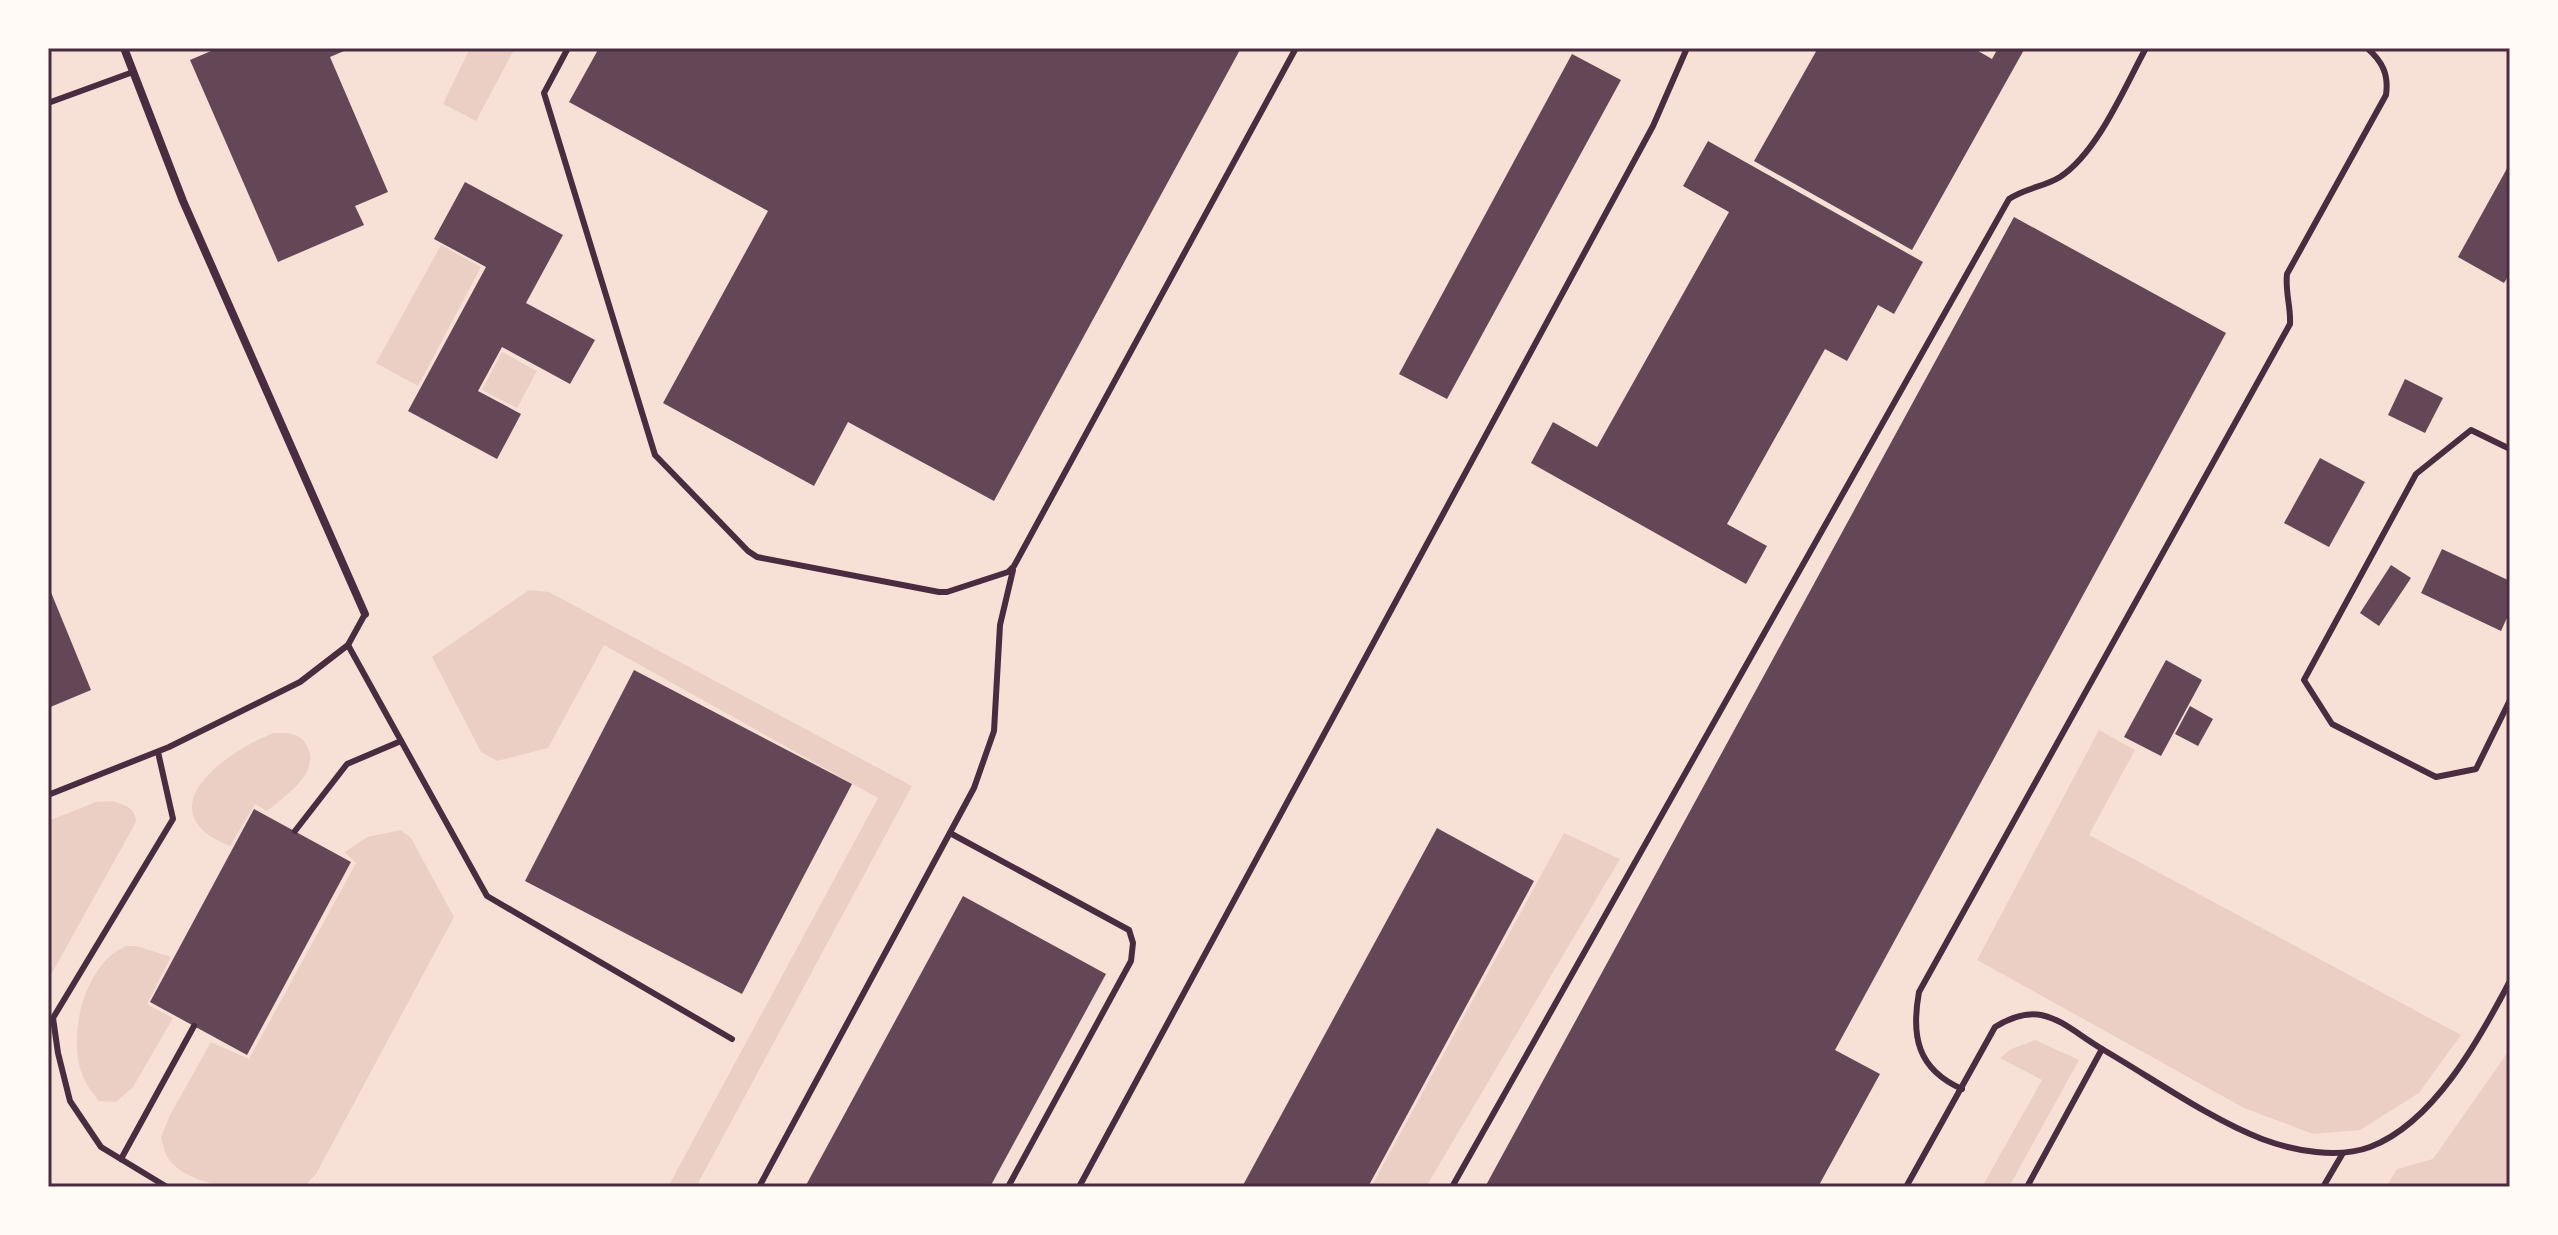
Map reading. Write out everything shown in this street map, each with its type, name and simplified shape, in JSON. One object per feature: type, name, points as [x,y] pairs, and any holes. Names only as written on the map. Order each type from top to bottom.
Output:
[{"type":"street","points":[[124,48],[183,201],[365,614]]},
{"type":"lane","points":[[568,48],[544,93],[655,455],[757,557],[939,592],[1008,572],[1014,566]]},
{"type":"lane","points":[[759,1187],[974,788],[994,731],[1000,625],[1014,566],[1296,48]]},
{"type":"lane","points":[[1079,1187],[1653,126],[1687,48]]},
{"type":"lane","points":[[1452,1187],[2009,199],[2021,191],[2058,179],[2077,164],[2091,147],[2146,48]]},
{"type":"lane","points":[[1962,1089],[1950,1084],[1926,1063],[1917,1041],[1915,1014],[1919,992],[2290,324],[2285,288],[2287,274],[2386,95],[2385,70],[2379,58],[2367,48]]},
{"type":"lane","points":[[48,103],[133,72]]},
{"type":"lane","points":[[2510,449],[2471,430],[2416,474],[2304,680],[2332,724],[2436,777],[2476,769],[2510,700]]},
{"type":"lane","points":[[48,795],[158,752],[300,682],[348,645],[365,614]]},
{"type":"lane","points":[[348,645],[487,896],[732,1039]]},
{"type":"lane","points":[[295,831],[347,764],[401,741]]},
{"type":"lane","points":[[158,752],[173,819],[53,1018],[70,1101],[101,1147],[167,1187]]},
{"type":"lane","points":[[950,833],[1129,930],[1133,943],[1131,961],[1008,1187]]},
{"type":"lane","points":[[1906,1187],[1995,1027],[2010,1018],[2028,1013],[2045,1014],[2231,1125],[2263,1140],[2297,1149],[2343,1153],[2370,1147],[2399,1131],[2426,1108],[2465,1059],[2510,981]]},
{"type":"lane","points":[[121,1159],[194,1026]]},
{"type":"lane","points":[[2027,1187],[2102,1049]]},
{"type":"lane","points":[[2323,1187],[2343,1153]]},
{"type":"shaded area","points":[[470,48],[515,48],[476,121],[443,104]]},
{"type":"shaded area","points":[[441,245],[481,267],[418,386],[376,363]]},
{"type":"shaded area","points":[[502,352],[537,371],[517,408],[482,390]]},
{"type":"shaded area","points":[[529,590],[549,592],[912,786],[696,1187],[668,1187],[878,798],[604,645],[548,748],[497,761],[481,752],[432,657]]},
{"type":"shaded area","points":[[2099,730],[2135,750],[2089,835],[2461,1035],[2419,1093],[2360,1130],[2313,1134],[2244,1108],[1977,960]]},
{"type":"shaded area","points":[[274,733],[293,734],[301,738],[310,756],[309,765],[299,783],[267,811],[255,804],[230,846],[207,834],[194,819],[192,803],[198,788],[210,773],[243,748]]},
{"type":"shaded area","points":[[112,801],[132,810],[136,822],[48,980],[48,821],[96,802]]},
{"type":"shaded area","points":[[401,830],[411,838],[454,917],[316,1174],[304,1187],[252,1187],[214,1184],[182,1172],[168,1159],[161,1137],[211,1042],[249,1059],[356,863],[345,852],[367,837]]},
{"type":"shaded area","points":[[1564,833],[1620,859],[1426,1187],[1371,1187]]},
{"type":"shaded area","points":[[126,946],[137,946],[171,957],[147,1004],[173,1018],[133,1087],[116,1102],[99,1101],[85,1081],[78,1058],[79,1021],[90,984],[100,968]]},
{"type":"shaded area","points":[[2035,1040],[2079,1060],[2009,1187],[1982,1187],[2042,1080],[2000,1058],[2011,1049]]},
{"type":"shaded area","points":[[2510,1049],[2510,1187],[2386,1187],[2397,1169],[2433,1159]]},
{"type":"building","points":[[218,48],[351,48],[330,57],[388,192],[355,206],[364,225],[278,262],[190,60]]},
{"type":"building","points":[[599,48],[1241,48],[994,501],[848,422],[814,486],[663,403],[768,211],[569,102]]},
{"type":"building","points":[[1818,48],[1973,48],[1992,59],[1998,48],[2025,48],[1912,250],[1754,161]]},
{"type":"building","points":[[1572,54],[1621,80],[1447,399],[1399,374]]},
{"type":"building","points":[[1708,141],[1923,262],[1894,314],[1878,305],[1847,361],[1825,349],[1727,524],[1767,546],[1746,584],[1531,463],[1553,422],[1597,447],[1729,212],[1683,186]]},
{"type":"building","points":[[2510,163],[2510,273],[2504,283],[2458,257]]},
{"type":"building","points":[[465,182],[563,235],[526,303],[595,340],[570,384],[502,347],[478,391],[521,414],[497,459],[408,411],[486,267],[434,239]]},
{"type":"building","points":[[2014,217],[2226,333],[1835,1050],[1880,1074],[1818,1187],[1485,1187]]},
{"type":"building","points":[[2405,379],[2443,398],[2425,433],[2388,415]]},
{"type":"building","points":[[2320,458],[2365,482],[2329,547],[2284,523]]},
{"type":"building","points":[[2442,549],[2510,581],[2510,611],[2501,631],[2421,593]]},
{"type":"building","points":[[2391,565],[2411,578],[2379,626],[2360,613]]},
{"type":"building","points":[[48,585],[91,690],[48,708]]},
{"type":"building","points":[[2166,660],[2202,680],[2161,756],[2124,737]]},
{"type":"building","points":[[634,670],[852,784],[742,994],[525,881]]},
{"type":"building","points":[[2190,706],[2213,719],[2198,746],[2175,734]]},
{"type":"building","points":[[254,809],[351,862],[247,1055],[150,1002]]},
{"type":"building","points":[[1437,828],[1534,881],[1368,1187],[1242,1187]]},
{"type":"building","points":[[963,896],[1106,974],[990,1187],[805,1187]]}]
